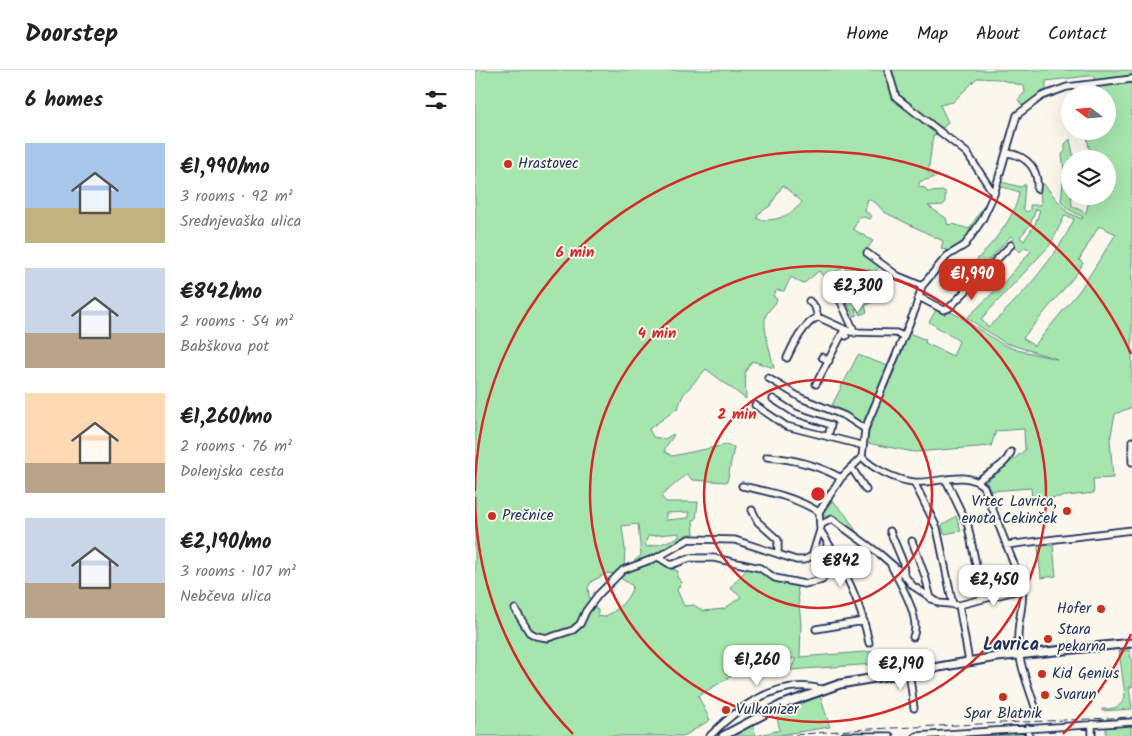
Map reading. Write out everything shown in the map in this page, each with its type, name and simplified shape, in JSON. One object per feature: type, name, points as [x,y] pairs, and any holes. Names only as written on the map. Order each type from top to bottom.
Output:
[{"type":"main road","points":[[723,736],[781,705],[822,689],[909,671],[969,662],[1132,644]]},
{"type":"street","points":[[888,70],[893,91],[897,98],[967,153],[994,194]]},
{"type":"street","points":[[1035,708],[1020,655],[1018,635],[1024,601],[1023,589],[990,498],[978,481],[964,477],[914,482],[873,467],[862,457],[861,444],[865,429],[922,286],[947,256],[965,245],[994,194],[1003,160],[1008,153],[1012,127],[1017,115],[1042,96],[1074,86],[1132,79]]},
{"type":"street","points":[[1008,153],[1021,156],[1032,164],[1038,181],[1037,189]]},
{"type":"street","points":[[919,297],[944,310],[949,308],[1011,245]]},
{"type":"street","points":[[867,253],[898,276],[922,286]]},
{"type":"street","points":[[849,291],[843,294],[841,302],[855,333]]},
{"type":"street","points":[[809,301],[815,307],[818,317],[845,333],[896,333],[903,336]]},
{"type":"street","points":[[787,358],[805,325],[818,317]]},
{"type":"street","points":[[816,384],[845,333]]},
{"type":"street","points":[[793,335],[800,336]]},
{"type":"street","points":[[822,357],[829,361]]},
{"type":"street","points":[[768,378],[801,398],[845,416],[865,429]]},
{"type":"street","points":[[773,399],[804,417],[831,425],[828,437]]},
{"type":"street","points":[[755,405],[787,426],[861,444]]},
{"type":"street","points":[[1131,445],[1132,462]]},
{"type":"street","points":[[978,481],[1002,465],[1008,459],[1011,452]]},
{"type":"street","points":[[767,457],[797,461],[825,470],[841,478]]},
{"type":"street","points":[[862,457],[841,478],[819,512],[820,530],[846,572],[864,621],[869,643]]},
{"type":"street","points":[[851,467],[866,490]]},
{"type":"street","points":[[946,480],[967,526],[983,599]]},
{"type":"street","points":[[914,482],[937,528],[969,662]]},
{"type":"street","points":[[742,486],[803,502],[819,512]]},
{"type":"street","points":[[751,510],[758,522],[779,540],[778,553]]},
{"type":"street","points":[[515,609],[529,632],[535,636],[548,638],[573,630],[610,581],[623,570],[658,556],[689,539],[735,540],[796,560],[808,559],[812,556],[825,520],[832,519],[881,555],[905,575],[913,586],[931,599],[956,605],[1023,589]]},
{"type":"street","points":[[1006,545],[1131,530]]},
{"type":"street","points":[[890,531],[903,562],[905,575]]},
{"type":"street","points":[[658,556],[671,565],[690,558],[714,558],[760,568],[775,578],[804,584],[821,580],[827,568],[827,541]]},
{"type":"street","points":[[912,541],[931,599]]},
{"type":"street","points":[[891,565],[908,600],[916,631],[913,637]]},
{"type":"street","points":[[815,629],[864,621]]},
{"type":"street","points":[[909,671],[914,708]]},
{"type":"street","points":[[710,736],[738,712],[771,692],[799,685],[822,689]]},
{"type":"street","points":[[917,736],[1132,722]]},
{"type":"street","points":[[1092,724],[1092,736]]},
{"type":"street","points":[[1028,728],[1029,736]]},
{"type":"street","points":[[844,736],[890,736]]},
{"type":"green space","points":[[475,70],[886,70],[892,93],[939,133],[933,136],[928,173],[939,176],[919,182],[919,187],[925,188],[927,192],[945,191],[945,203],[943,205],[928,206],[946,218],[948,225],[953,224],[969,229],[985,204],[987,205],[966,241],[951,251],[941,249],[943,241],[884,212],[876,203],[868,199],[865,211],[872,216],[870,219],[860,216],[853,229],[873,241],[864,253],[881,265],[874,273],[868,269],[853,281],[844,266],[838,270],[840,275],[830,281],[842,297],[840,298],[819,271],[803,284],[791,277],[784,291],[777,290],[773,296],[777,299],[765,319],[774,368],[752,361],[745,372],[746,399],[706,369],[683,395],[678,408],[649,429],[653,437],[665,439],[674,435],[665,448],[665,452],[672,456],[725,445],[734,447],[727,482],[692,480],[687,474],[661,496],[666,502],[698,502],[696,519],[693,520],[694,534],[686,535],[661,555],[673,565],[672,569],[678,571],[677,577],[682,582],[677,590],[684,606],[694,605],[703,611],[724,609],[741,597],[730,588],[746,570],[753,566],[797,585],[801,624],[800,657],[891,650],[889,663],[790,670],[796,659],[787,658],[764,664],[737,661],[735,674],[698,696],[710,720],[684,736],[475,736]],"holes":[[[783,185],[802,202],[793,211],[782,217],[770,220],[757,219],[758,214],[770,206]],[[689,512],[689,518],[666,520],[666,513]],[[638,524],[641,555],[630,565],[624,567],[625,549],[622,526]],[[679,533],[679,537],[647,547],[645,544],[648,536]],[[608,573],[614,574],[633,586],[622,604],[604,617],[598,616],[598,610],[590,604],[588,587],[592,581]]]},
{"type":"green space","points":[[889,70],[1132,70],[1132,77],[1095,81],[1094,76],[1088,76],[1046,81],[1046,94],[1023,106],[1018,100],[1025,92],[1024,86],[998,79],[977,78],[953,102],[940,105],[948,122],[943,128],[933,123],[896,95]]},
{"type":"green space","points":[[1132,80],[1132,407],[1115,414],[1110,440],[1113,478],[1093,479],[1094,493],[1032,500],[1031,488],[990,491],[986,482],[1025,450],[1024,429],[996,431],[991,446],[914,452],[867,443],[874,416],[909,333],[926,340],[925,343],[953,356],[959,341],[929,322],[938,307],[957,315],[1002,344],[1017,350],[1057,359],[1005,343],[967,318],[1005,281],[1031,251],[1025,247],[1020,252],[1010,244],[984,274],[973,264],[1001,231],[1017,202],[1019,192],[1000,186],[1001,182],[1021,187],[1025,184],[1023,209],[1027,212],[1030,210],[1030,205],[1041,205],[1040,183],[1043,183],[1067,212],[1082,219],[1083,217],[1064,205],[1072,205],[1086,213],[1088,205],[1116,205],[1116,150],[1089,150],[1088,140],[1116,140],[1116,85],[1094,85]],"holes":[[[1036,209],[1040,210],[1035,224],[1024,241],[1020,237],[1030,225]],[[1065,215],[1074,219],[1059,247],[1036,277],[988,327],[981,319],[1051,244]],[[1099,226],[1116,234],[1080,290],[1034,346],[1023,338],[1078,272],[1083,263],[1079,260]],[[1011,236],[1013,238],[985,269],[982,267]]]},
{"type":"green space","points":[[1070,140],[1072,150],[1065,150],[1065,144]]},
{"type":"green space","points":[[854,285],[860,293],[864,293],[876,286],[883,296],[865,306],[867,312],[860,315],[857,308],[855,309],[857,315],[854,316],[845,299],[852,292],[850,289]]},
{"type":"green space","points":[[858,355],[888,366],[863,423],[832,405]]},
{"type":"green space","points":[[833,501],[845,514],[858,534],[833,516],[826,517],[819,512]]},
{"type":"green space","points":[[956,516],[961,531],[944,534],[942,525]]},
{"type":"green space","points":[[1053,545],[1056,576],[1041,578],[1038,546]]},
{"type":"green space","points":[[1129,650],[1132,661],[1132,687],[1129,687],[1132,709],[1102,711],[1102,709],[1117,707],[1124,700],[1119,651]]},
{"type":"green space","points":[[820,696],[830,727],[772,736],[756,736],[780,730],[776,714]]},
{"type":"green space","points":[[1131,723],[1131,736],[1106,736],[1106,725]]},
{"type":"green space","points":[[753,725],[756,736],[733,736]]},
{"type":"green space","points":[[1023,731],[1023,736],[943,736]]},
{"type":"railway","points":[[783,736],[849,730],[1132,717]]},
{"type":"place","name":"Hrastovec","points":[[508,164]]},
{"type":"place","name":"Vrtec Lavrica, enota Cekinček","points":[[1067,511]]},
{"type":"place","name":"Prečnice","points":[[492,516]]},
{"type":"place","name":"Hofer","points":[[1101,609]]},
{"type":"place","name":"Stara pekarna","points":[[1048,639]]},
{"type":"place","name":"Kid Genius","points":[[1042,674]]},
{"type":"place","name":"Svarun","points":[[1045,695]]},
{"type":"place","name":"Spar Blatnik","points":[[1003,697]]},
{"type":"place","name":"Vulkanizer","points":[[726,710]]},
{"type":"district","name":"Lavrica","points":[[1011,645]]}]
